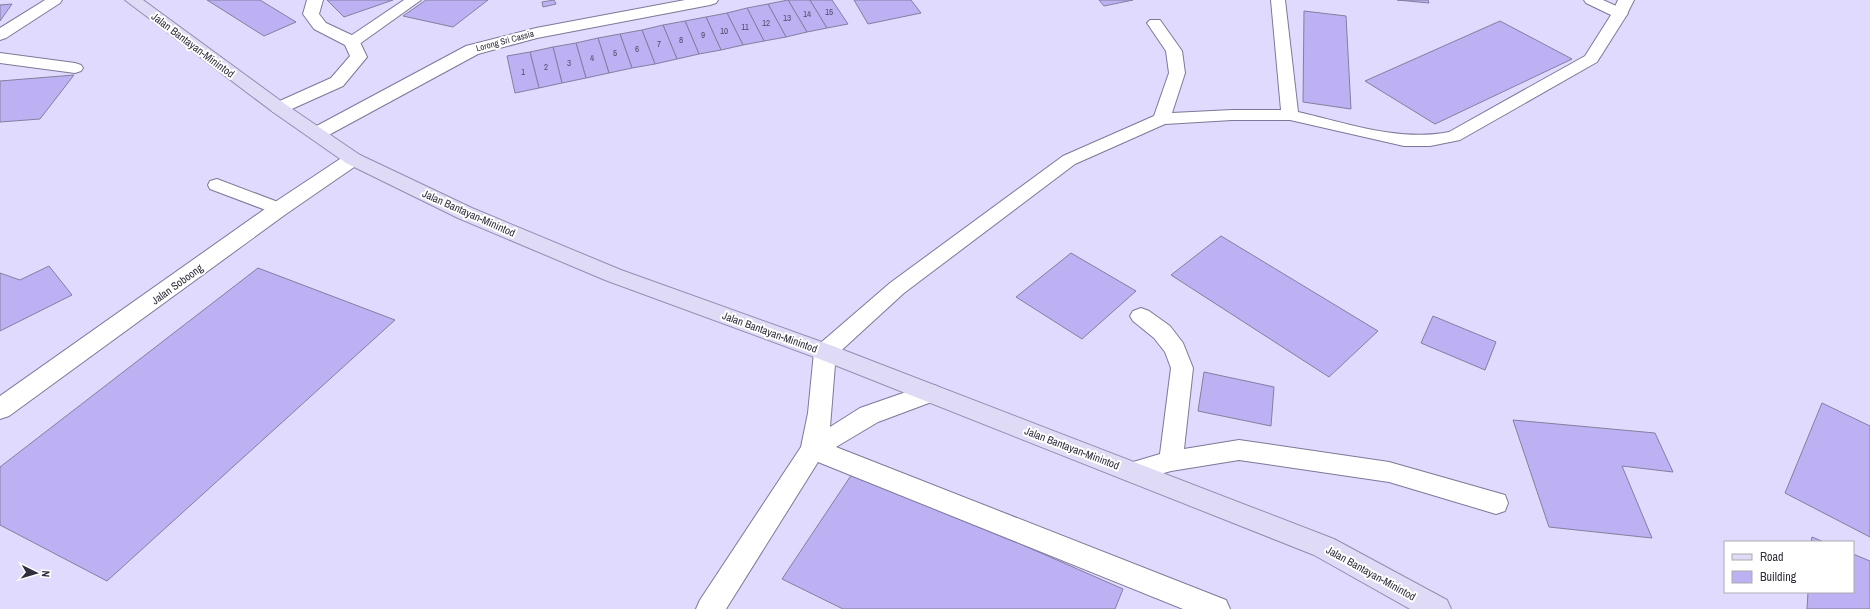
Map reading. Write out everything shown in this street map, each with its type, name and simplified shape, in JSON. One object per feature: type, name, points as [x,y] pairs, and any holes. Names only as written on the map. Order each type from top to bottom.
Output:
[{"type":"main road","name":"Jalan Bantayan-Minintod","points":[[133,0],[279,108],[353,159],[465,213],[606,272],[825,352],[1324,547],[1437,609]]},
{"type":"street","points":[[279,108],[337,82],[359,57],[352,42],[320,26],[311,14],[315,0]]},
{"type":"street","name":"Lorong Sri Cassia","points":[[318,134],[472,50],[536,33],[710,0]]},
{"type":"street","name":"Jalan Soboong","points":[[0,409],[167,291],[279,209],[353,159]]},
{"type":"street","points":[[710,609],[813,449],[820,413],[825,352]]},
{"type":"street","points":[[813,449],[869,415],[929,393]]},
{"type":"street","points":[[813,449],[1216,609]]},
{"type":"lane","points":[[0,35],[55,0]]},
{"type":"lane","points":[[352,42],[414,0]]},
{"type":"lane","points":[[1278,0],[1290,115]]},
{"type":"lane","points":[[825,352],[897,288],[1069,160],[1162,119],[1232,115],[1290,115],[1404,141],[1430,140],[1454,136],[1591,59],[1623,6],[1591,0]]},
{"type":"lane","points":[[1155,23],[1174,51],[1177,73],[1162,119]]},
{"type":"lane","points":[[0,58],[18,59],[75,68]]},
{"type":"lane","points":[[217,185],[279,209]]},
{"type":"lane","points":[[1141,316],[1162,332],[1175,348],[1182,368],[1171,461]]},
{"type":"lane","points":[[1132,472],[1171,461],[1239,450],[1389,472],[1496,503]]},
{"type":"building","points":[[207,0],[260,0],[296,22],[264,36]]},
{"type":"building","points":[[327,0],[393,0],[344,17]]},
{"type":"building","points":[[426,0],[488,0],[453,27],[403,16]]},
{"type":"building","points":[[554,0],[556,4],[543,7],[542,2]]},
{"type":"building","points":[[788,0],[810,0],[827,28],[807,32]]},
{"type":"building","points":[[788,0],[807,32],[786,37],[768,4]]},
{"type":"building","points":[[810,0],[832,0],[848,24],[827,28]]},
{"type":"building","points":[[854,0],[911,0],[921,13],[868,24]]},
{"type":"building","points":[[1099,0],[1133,0],[1104,6]]},
{"type":"building","points":[[1397,0],[1428,0],[1429,3]]},
{"type":"building","points":[[12,4],[0,21],[0,5]]},
{"type":"building","points":[[768,4],[786,37],[764,41],[747,8]]},
{"type":"building","points":[[747,8],[764,41],[743,45],[727,13]]},
{"type":"building","points":[[1304,11],[1346,16],[1351,109],[1303,102]]},
{"type":"building","points":[[727,13],[743,45],[721,50],[706,17]]},
{"type":"building","points":[[706,17],[721,50],[699,54],[685,21]]},
{"type":"building","points":[[685,21],[699,54],[677,59],[663,25]]},
{"type":"building","points":[[1500,21],[1572,59],[1435,124],[1365,81]]},
{"type":"building","points":[[663,25],[677,59],[655,64],[642,30]]},
{"type":"building","points":[[642,30],[655,64],[632,68],[620,34]]},
{"type":"building","points":[[620,34],[632,68],[609,73],[598,38]]},
{"type":"building","points":[[598,38],[609,73],[586,78],[576,43]]},
{"type":"building","points":[[576,43],[586,78],[562,83],[553,47]]},
{"type":"building","points":[[553,47],[562,83],[539,88],[530,52]]},
{"type":"building","points":[[530,52],[539,88],[515,93],[507,56]]},
{"type":"building","points":[[74,75],[40,119],[0,122],[0,81]]},
{"type":"building","points":[[1221,236],[1378,331],[1329,377],[1171,275]]},
{"type":"building","points":[[1071,253],[1136,291],[1082,339],[1016,297]]},
{"type":"building","points":[[49,266],[72,295],[0,331],[0,273],[20,280]]},
{"type":"building","points":[[258,268],[395,320],[107,581],[0,525],[0,467]]},
{"type":"building","points":[[1433,316],[1496,342],[1485,370],[1421,343]]},
{"type":"building","points":[[1204,372],[1274,387],[1271,426],[1198,411]]},
{"type":"building","points":[[1822,403],[1870,426],[1870,537],[1785,493]]},
{"type":"building","points":[[1513,420],[1655,433],[1673,472],[1622,466],[1652,538],[1549,527]]},
{"type":"building","points":[[854,471],[1123,589],[1115,609],[843,609],[782,579]]},
{"type":"building","points":[[1812,537],[1822,541],[1811,541]]},
{"type":"building","points":[[1854,554],[1870,561],[1870,609],[1807,609],[1808,593],[1854,593]]}]
